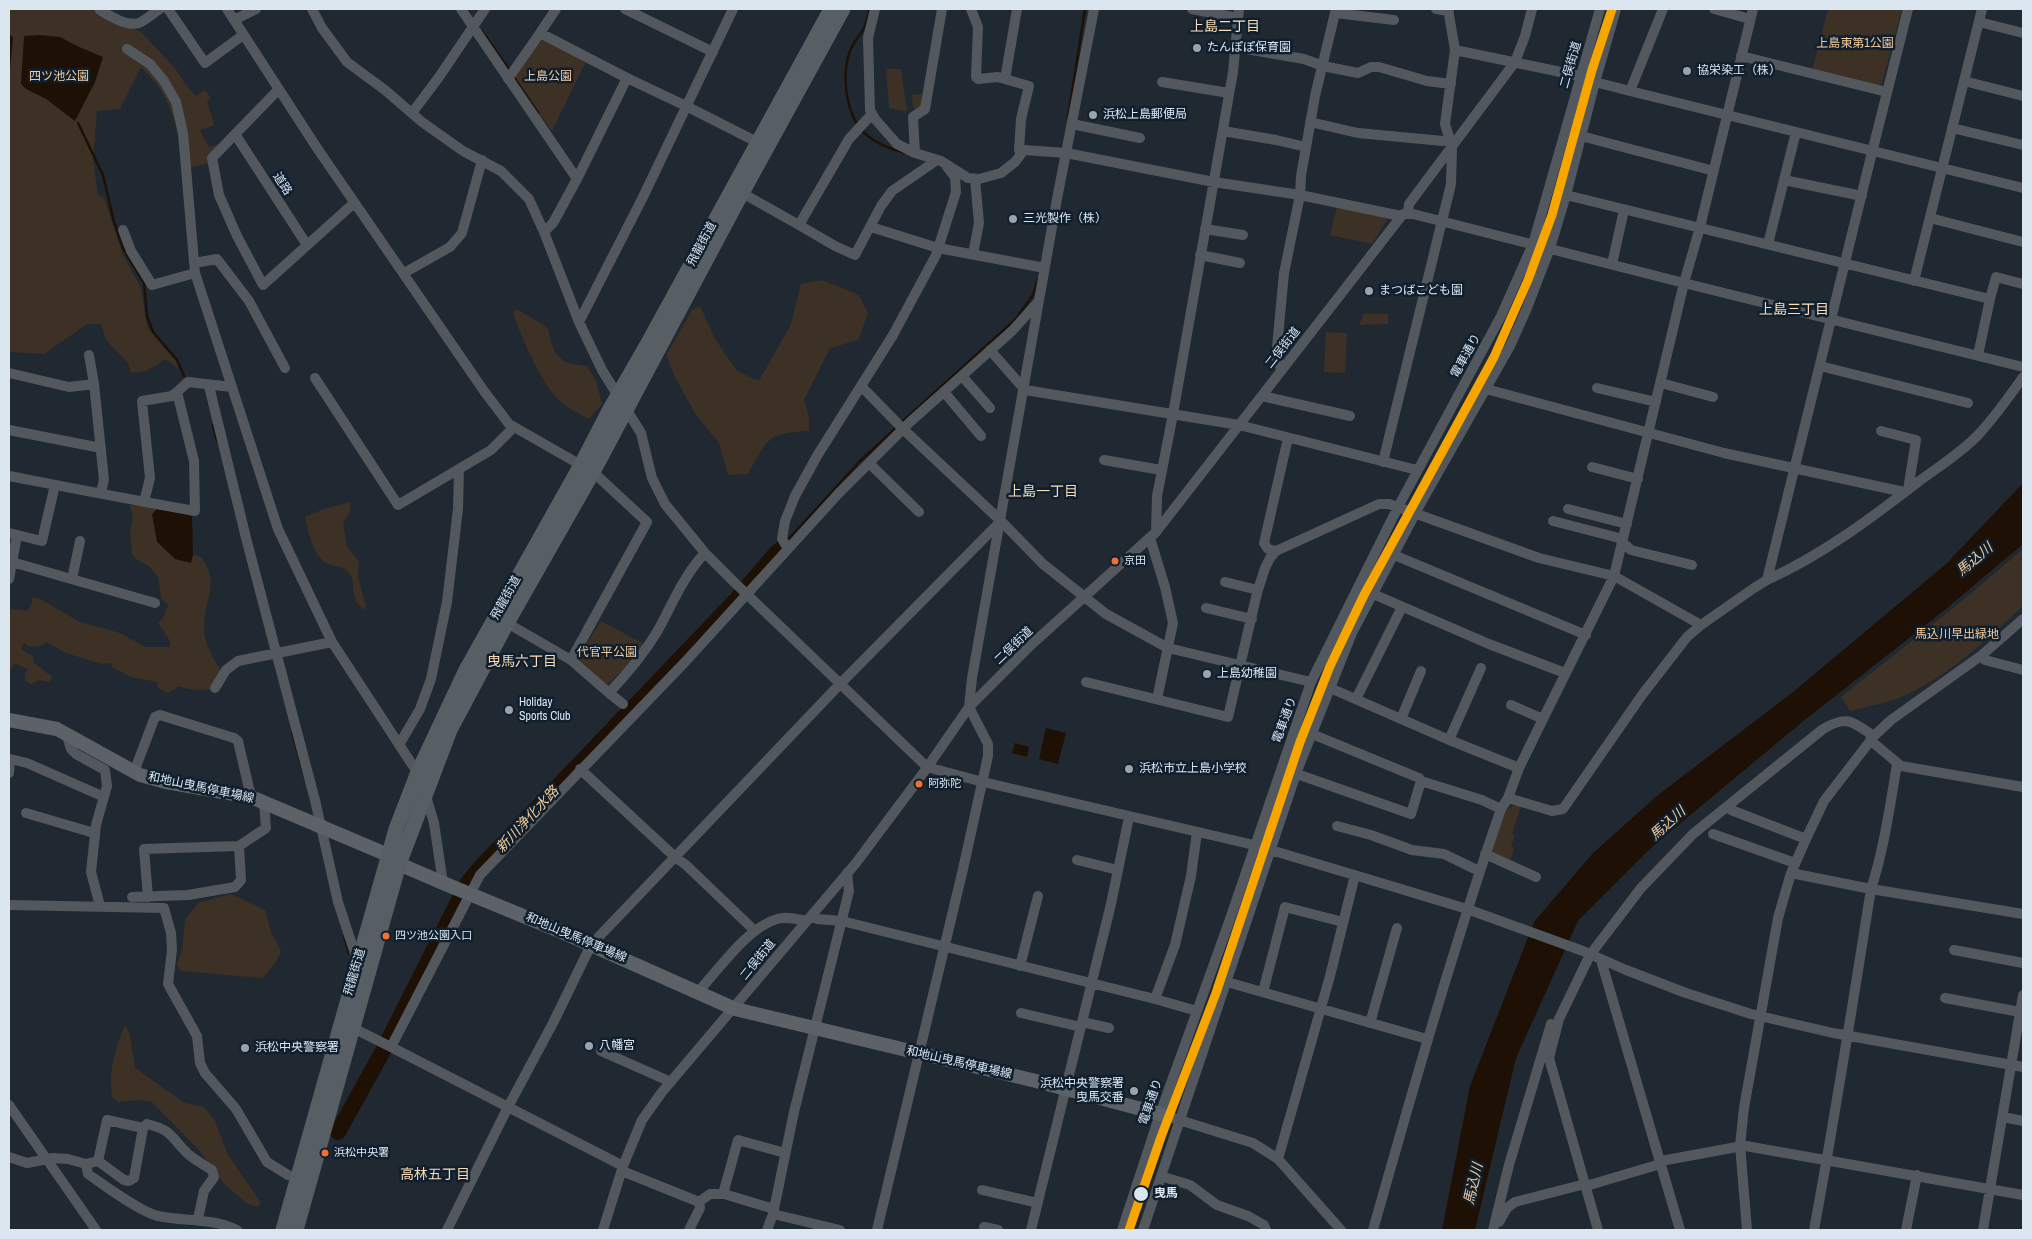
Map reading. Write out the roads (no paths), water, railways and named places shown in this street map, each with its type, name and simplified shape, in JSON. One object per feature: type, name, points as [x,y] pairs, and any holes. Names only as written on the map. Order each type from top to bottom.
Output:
[{"type":"highway","name":"飛龍街道","points":[[296,1230],[347,1025],[394,859],[396,829],[418,772],[466,670],[587,469],[616,429],[654,346],[757,142],[831,9]]},
{"type":"highway","name":"飛龍街道","points":[[283,1230],[347,1025],[358,963],[394,859],[425,792],[450,730],[587,469],[610,409],[654,346],[843,9]]},
{"type":"main road","name":"和地山曳馬停車場線","points":[[9,720],[51,727],[66,732],[134,772],[166,782],[258,800],[394,859],[443,883],[592,945],[735,1009],[1066,1089],[1160,1114]]},
{"type":"street","points":[[102,9],[100,10],[130,24],[138,23],[160,9]]},
{"type":"street","points":[[168,9],[205,63],[243,35]]},
{"type":"street","points":[[227,9],[259,61],[354,203],[484,391],[509,424],[587,469],[647,522],[571,660]]},
{"type":"street","points":[[234,20],[256,9]]},
{"type":"street","points":[[312,9],[322,28],[346,62],[463,151],[501,171],[529,199],[579,322],[602,370],[640,433],[652,478],[666,504],[705,553],[801,648],[841,683],[927,767],[1270,850],[1355,875],[1467,909],[1586,953],[1686,993],[1760,1016],[1846,1035],[2023,1067]]},
{"type":"street","points":[[460,9],[475,24],[511,75],[577,179]]},
{"type":"street","points":[[412,113],[440,77],[485,9]]},
{"type":"street","points":[[511,75],[556,9]]},
{"type":"street","points":[[625,9],[713,52]]},
{"type":"street","points":[[579,322],[642,200],[733,9]]},
{"type":"street","points":[[875,9],[868,38],[869,98],[872,114],[897,144],[915,153],[939,160],[968,178],[989,178],[1001,173],[1015,162],[1021,153],[1028,150],[1062,153],[1214,182],[1300,195],[1442,221],[2023,367]]},
{"type":"street","points":[[915,153],[913,117],[925,109],[941,9]]},
{"type":"street","points":[[971,9],[978,27],[976,77],[978,79],[994,76],[1029,86],[1021,119],[1019,150],[1021,153]]},
{"type":"street","points":[[1005,79],[1018,9]]},
{"type":"street","points":[[877,1230],[988,756],[988,744],[969,707],[972,678],[1025,390],[1039,301],[1042,267],[1062,153],[1072,124],[1094,9]]},
{"type":"street","points":[[1157,699],[1173,623],[1153,535],[1157,496],[1223,130],[1238,13],[1192,9]]},
{"type":"street","points":[[1383,462],[1451,184],[1451,144],[1445,124],[1455,50],[1449,10],[1436,9]]},
{"type":"street","name":"二俣街道","points":[[603,1230],[622,1168],[642,1120],[671,1082],[735,1009],[847,873],[927,767],[969,707],[1032,645],[1153,535],[1404,214],[1451,144],[1515,62],[1526,36],[1532,9]]},
{"type":"street","name":"二俣街道","points":[[1533,244],[1561,152],[1580,76],[1600,9]]},
{"type":"street","points":[[1143,1230],[1270,850],[1312,734],[1352,633],[1415,514],[1510,346],[1527,308],[1550,248],[1566,196],[1616,9]]},
{"type":"street","points":[[1630,91],[1663,9]]},
{"type":"street","points":[[1373,1230],[1427,1039],[1467,909],[1501,809],[1508,798],[1519,768],[1614,576],[1684,283],[1700,227],[1752,14],[1714,9]]},
{"type":"street","points":[[1768,580],[1832,320],[1844,263],[1908,9]]},
{"type":"street","points":[[1914,281],[1982,9]]},
{"type":"street","points":[[1282,370],[1276,358],[1281,294],[1300,195],[1310,122],[1336,11],[1394,20]]},
{"type":"street","points":[[1979,22],[2023,33]]},
{"type":"street","points":[[540,33],[757,142]]},
{"type":"street","points":[[1235,47],[1358,72],[1371,67],[1379,68],[1427,81],[1451,84]]},
{"type":"street","points":[[127,49],[150,64],[164,81],[176,102],[183,133],[195,268],[278,529],[332,642],[418,772],[434,823],[443,883]]},
{"type":"street","points":[[1455,50],[1580,76]]},
{"type":"street","points":[[1741,56],[1887,92]]},
{"type":"street","points":[[544,232],[553,223],[577,179],[627,78]]},
{"type":"street","points":[[1964,81],[2023,96]]},
{"type":"street","points":[[1162,82],[1229,93]]},
{"type":"street","points":[[1595,82],[2023,188]]},
{"type":"street","points":[[278,90],[212,158],[220,195],[237,236],[263,284],[354,203]]},
{"type":"street","points":[[799,225],[848,139],[872,114]]},
{"type":"street","points":[[1310,122],[1358,133],[1443,141],[1451,144]]},
{"type":"street","points":[[1072,124],[1140,138]]},
{"type":"street","points":[[1952,128],[2023,145]]},
{"type":"street","points":[[1223,130],[1306,147]]},
{"type":"street","points":[[1768,244],[1796,132]]},
{"type":"street","name":"道路","points":[[235,134],[308,245]]},
{"type":"street","points":[[1581,136],[1714,171]]},
{"type":"street","points":[[404,273],[450,247],[462,233],[482,160]]},
{"type":"street","points":[[742,192],[835,246],[855,255],[881,206],[892,191],[939,160]]},
{"type":"street","points":[[785,545],[786,521],[794,496],[893,335],[938,248],[956,192],[954,177],[939,160]]},
{"type":"street","points":[[973,254],[979,223],[975,179]]},
{"type":"street","points":[[1784,180],[1862,196]]},
{"type":"street","points":[[1566,196],[1700,227],[1990,299]]},
{"type":"street","points":[[1612,264],[1624,210]]},
{"type":"street","points":[[1930,218],[2023,242]]},
{"type":"street","points":[[871,227],[938,248],[1042,267]]},
{"type":"street","points":[[1205,229],[1243,235]]},
{"type":"street","points":[[123,230],[132,251],[152,285],[217,259],[249,301],[285,368]]},
{"type":"street","name":"電車通り","points":[[1122,1230],[1160,1114],[1312,682],[1417,470],[1502,316],[1533,244]]},
{"type":"street","points":[[1200,256],[1240,263]]},
{"type":"street","points":[[1978,355],[1996,277],[2023,284]]},
{"type":"street","points":[[391,1047],[465,892],[480,874],[580,769],[785,545],[869,464],[900,426],[962,376],[1039,301]]},
{"type":"street","points":[[990,350],[1025,390],[1239,425],[1417,470]]},
{"type":"street","points":[[89,355],[94,384],[104,480],[101,492]]},
{"type":"street","points":[[1820,366],[1968,403]]},
{"type":"street","points":[[9,373],[69,386],[94,384]]},
{"type":"street","points":[[962,376],[990,408]]},
{"type":"street","points":[[315,378],[398,505],[491,450],[514,427]]},
{"type":"street","points":[[1508,798],[1552,811],[1563,809],[1593,763],[1657,674],[1687,638],[1701,625],[1754,588],[1811,558],[1875,516],[1976,437],[2023,378]]},
{"type":"street","points":[[144,502],[150,478],[142,401],[172,396],[188,382],[209,386],[232,387]]},
{"type":"street","points":[[1661,384],[1713,396]]},
{"type":"street","points":[[209,386],[315,800],[338,902],[358,963]]},
{"type":"street","points":[[862,387],[1043,564],[1106,614],[1168,648],[1312,682]]},
{"type":"street","points":[[1597,388],[1656,402]]},
{"type":"street","points":[[1486,389],[1724,453],[1794,470],[1906,491]]},
{"type":"street","points":[[9,476],[194,511],[194,461],[177,392]]},
{"type":"street","points":[[944,392],[981,436]]},
{"type":"street","points":[[1262,396],[1350,416]]},
{"type":"street","points":[[9,430],[101,448]]},
{"type":"street","points":[[1881,431],[1916,440],[1906,491]]},
{"type":"street","points":[[1276,551],[1268,549],[1264,543],[1288,438]]},
{"type":"street","points":[[1104,460],[1161,470]]},
{"type":"street","points":[[869,464],[919,512]]},
{"type":"street","points":[[1592,467],[1638,479]]},
{"type":"street","points":[[399,745],[420,709],[431,679],[447,602],[458,509],[459,470]]},
{"type":"street","points":[[9,579],[13,534],[42,541],[55,486]]},
{"type":"street","points":[[1086,682],[1228,717],[1242,665],[1258,590],[1270,558],[1276,551],[1379,504],[1389,504],[1398,507],[1539,558],[1614,576],[1701,625]]},
{"type":"street","points":[[1568,509],[1627,524]]},
{"type":"street","points":[[448,1230],[508,1107],[592,945],[841,683],[1001,521]]},
{"type":"street","points":[[1553,522],[1623,540],[1631,550],[1692,565]]},
{"type":"street","points":[[72,579],[80,541]]},
{"type":"street","points":[[609,693],[636,665],[657,632],[692,566],[705,553]]},
{"type":"street","points":[[1394,555],[1586,635]]},
{"type":"street","points":[[12,562],[155,603]]},
{"type":"street","points":[[1224,582],[1258,590]]},
{"type":"street","points":[[1374,594],[1489,644],[1566,673]]},
{"type":"street","points":[[1356,699],[1402,607]]},
{"type":"street","points":[[1206,608],[1252,618]]},
{"type":"street","points":[[1747,1230],[1741,1146],[1744,1108],[1771,950],[1793,868],[1806,839],[1824,801],[1872,738],[1891,720],[1982,655],[2023,619]]},
{"type":"street","points":[[506,624],[571,660],[623,704]]},
{"type":"street","points":[[215,688],[226,670],[238,662],[332,642]]},
{"type":"street","points":[[1982,655],[1985,660],[2023,670]]},
{"type":"street","points":[[1449,740],[1481,668]]},
{"type":"street","points":[[1401,719],[1421,671]]},
{"type":"street","points":[[1330,688],[1449,740],[1519,768]]},
{"type":"street","points":[[1510,705],[1543,719]]},
{"type":"street","points":[[134,772],[155,717],[160,716],[234,738],[238,741],[266,828],[239,846],[144,848],[148,897]]},
{"type":"street","points":[[1598,1230],[1549,1058],[1558,1020],[1586,953],[1641,888],[1693,834],[1822,730],[1839,721],[1847,720],[1856,723],[1901,766],[2023,786]]},
{"type":"street","points":[[66,732],[71,749],[76,754],[105,770],[107,786],[94,833],[91,872],[100,906]]},
{"type":"street","points":[[1312,734],[1419,778],[1421,781],[1482,800],[1501,809]]},
{"type":"street","points":[[9,773],[10,759],[27,763],[104,798]]},
{"type":"street","points":[[1814,1230],[1871,889],[1878,869],[1897,764]]},
{"type":"street","points":[[580,769],[686,865],[754,930]]},
{"type":"street","points":[[1297,774],[1411,814],[1421,781]]},
{"type":"street","points":[[1731,810],[1806,839]]},
{"type":"street","points":[[26,813],[94,833]]},
{"type":"street","points":[[1031,1230],[1082,1025],[1129,816]]},
{"type":"street","points":[[1336,826],[1371,835],[1412,850],[1444,854],[1480,871]]},
{"type":"street","points":[[1155,999],[1175,945],[1191,876],[1197,832]]},
{"type":"street","points":[[1713,834],[1793,868],[1871,889],[2023,914]]},
{"type":"street","points":[[132,897],[188,895],[234,887],[241,880],[239,846]]},
{"type":"street","points":[[1485,854],[1536,877]]},
{"type":"street","points":[[1077,860],[1118,870]]},
{"type":"street","points":[[767,1230],[773,1212],[814,1028],[849,891],[847,873]]},
{"type":"street","points":[[1278,1159],[1344,922],[1355,875]]},
{"type":"street","points":[[1020,966],[1038,896]]},
{"type":"street","points":[[9,905],[164,908],[171,932],[172,950],[168,984],[197,1036],[200,1064],[205,1073],[236,1109],[267,1162],[288,1175],[298,1178]]},
{"type":"street","points":[[1263,992],[1285,907],[1344,922]]},
{"type":"street","points":[[698,992],[754,930],[778,918],[817,918],[842,920],[1197,1011]]},
{"type":"street","points":[[1370,1022],[1397,928]]},
{"type":"street","points":[[1954,950],[2023,963]]},
{"type":"street","points":[[1601,960],[1680,1230]]},
{"type":"street","points":[[1227,982],[1427,1039]]},
{"type":"street","points":[[1493,1230],[1509,1165],[1548,1032],[1559,1006],[1572,990]]},
{"type":"street","points":[[1983,1230],[2023,995]]},
{"type":"street","points":[[1945,998],[2020,1012]]},
{"type":"street","points":[[1021,1013],[1082,1025],[1109,1028]]},
{"type":"street","points":[[347,1025],[508,1107],[622,1168],[699,1202]]},
{"type":"street","points":[[600,1051],[671,1082]]},
{"type":"street","points":[[9,1105],[96,1230]]},
{"type":"street","points":[[1160,1114],[1253,1143],[1278,1159],[1341,1230]]},
{"type":"street","points":[[2003,1117],[2023,1121]]},
{"type":"street","points":[[98,1161],[107,1120],[143,1128]]},
{"type":"street","points":[[98,1161],[124,1180],[134,1178],[143,1128],[147,1124],[162,1127],[170,1133],[192,1158],[212,1170],[214,1177],[204,1191],[198,1219]]},
{"type":"street","points":[[723,1194],[738,1140],[785,1153]]},
{"type":"street","points":[[1493,1230],[1504,1211],[1510,1205],[1657,1165],[1661,1161],[1741,1146],[1917,1175],[2023,1195]]},
{"type":"street","points":[[9,1157],[30,1163],[46,1158],[68,1159],[86,1164],[98,1161]]},
{"type":"street","points":[[86,1164],[88,1174],[125,1199],[156,1216],[198,1219],[224,1224],[237,1230]]},
{"type":"street","points":[[1906,1230],[1917,1175]]},
{"type":"street","points":[[1167,1178],[1190,1185],[1217,1205],[1248,1216],[1264,1226],[1266,1230]]},
{"type":"street","points":[[982,1190],[1038,1203]]},
{"type":"street","points":[[699,1202],[710,1194],[723,1194],[773,1212],[840,1230]]},
{"type":"street","points":[[689,1230],[700,1208],[699,1202]]},
{"type":"street","points":[[984,1227],[998,1230]]},
{"type":"water","points":[[9,33],[13,38],[9,80]]},
{"type":"water","points":[[24,36],[60,37],[103,57],[95,82],[75,121],[46,99],[26,89],[21,84]]},
{"type":"water","name":"馬込川","points":[[2023,483],[2023,544],[1946,609],[1801,723],[1652,847],[1578,921],[1516,1058],[1475,1230],[1442,1230],[1470,1086],[1534,922],[1593,853],[1658,795],[1793,692],[1946,564]]},
{"type":"water","points":[[157,509],[192,516],[193,555],[191,563],[175,559],[157,542],[152,514]]},
{"type":"water","points":[[1046,728],[1066,733],[1058,764],[1039,759]]},
{"type":"water","points":[[1015,743],[1029,747],[1027,757],[1012,753]]},
{"type":"waterway","points":[[857,124],[847,98],[846,69],[850,51],[864,28],[870,9]]},
{"type":"waterway","points":[[1068,118],[1085,9]]},
{"type":"waterway","points":[[482,31],[510,71]]},
{"type":"waterway","points":[[513,76],[538,113]]},
{"type":"waterway","points":[[78,123],[103,175],[114,222],[123,248],[144,283],[147,316],[153,332],[177,360],[184,376]]},
{"type":"waterway","points":[[861,129],[876,141],[905,153]]},
{"type":"waterway","points":[[901,423],[1015,320],[1033,295],[1038,279]]},
{"type":"waterway","points":[[213,425],[217,441]]},
{"type":"waterway","points":[[786,542],[860,461],[897,427]]},
{"type":"waterway","points":[[778,540],[778,551]]},
{"type":"waterway","name":"新川浄化水路","points":[[778,551],[783,546]]},
{"type":"waterway","name":"新川浄化水路","points":[[338,1132],[383,1051],[467,884],[479,869],[737,599],[778,551]]},
{"type":"waterway","points":[[292,732],[304,775]]},
{"type":"waterway","points":[[344,936],[349,954]]},
{"type":"place","name":"たんぽぽ保育園","points":[[1197,48]]},
{"type":"place","name":"協栄染工（株）","points":[[1687,71]]},
{"type":"place","name":"浜松上島郵便局","points":[[1093,115]]},
{"type":"place","name":"三光製作（株）","points":[[1013,219]]},
{"type":"place","name":"まつばこども園","points":[[1369,291]]},
{"type":"place","name":"京田","points":[[1115,561]]},
{"type":"place","name":"上島幼稚園","points":[[1207,674]]},
{"type":"place","name":"Holiday Sports Club","points":[[509,710]]},
{"type":"place","name":"浜松市立上島小学校","points":[[1129,769]]},
{"type":"place","name":"阿弥陀","points":[[919,784]]},
{"type":"place","name":"四ツ池公園入口","points":[[386,936]]},
{"type":"place","name":"八幡宮","points":[[589,1046]]},
{"type":"place","name":"浜松中央警察署","points":[[245,1048]]},
{"type":"place","name":"浜松中央警察署 曳馬交番","points":[[1134,1091]]},
{"type":"place","name":"浜松中央署","points":[[325,1153]]},
{"type":"place","name":"曳馬","points":[[1141,1194]]},
{"type":"district","name":"上島二丁目","points":[[1225,27]]},
{"type":"district","name":"上島三丁目","points":[[1794,310]]},
{"type":"district","name":"上島一丁目","points":[[1043,492]]},
{"type":"district","name":"曳馬六丁目","points":[[522,662]]},
{"type":"district","name":"高林五丁目","points":[[435,1175]]},
{"type":"park label","name":"上島東第1公園","points":[[1855,44]]},
{"type":"park label","name":"四ツ池公園","points":[[59,77]]},
{"type":"park label","name":"上島公園","points":[[548,77]]},
{"type":"park label","name":"馬込川早出緑地","points":[[1957,635]]},
{"type":"park label","name":"代官平公園","points":[[607,653]]}]
